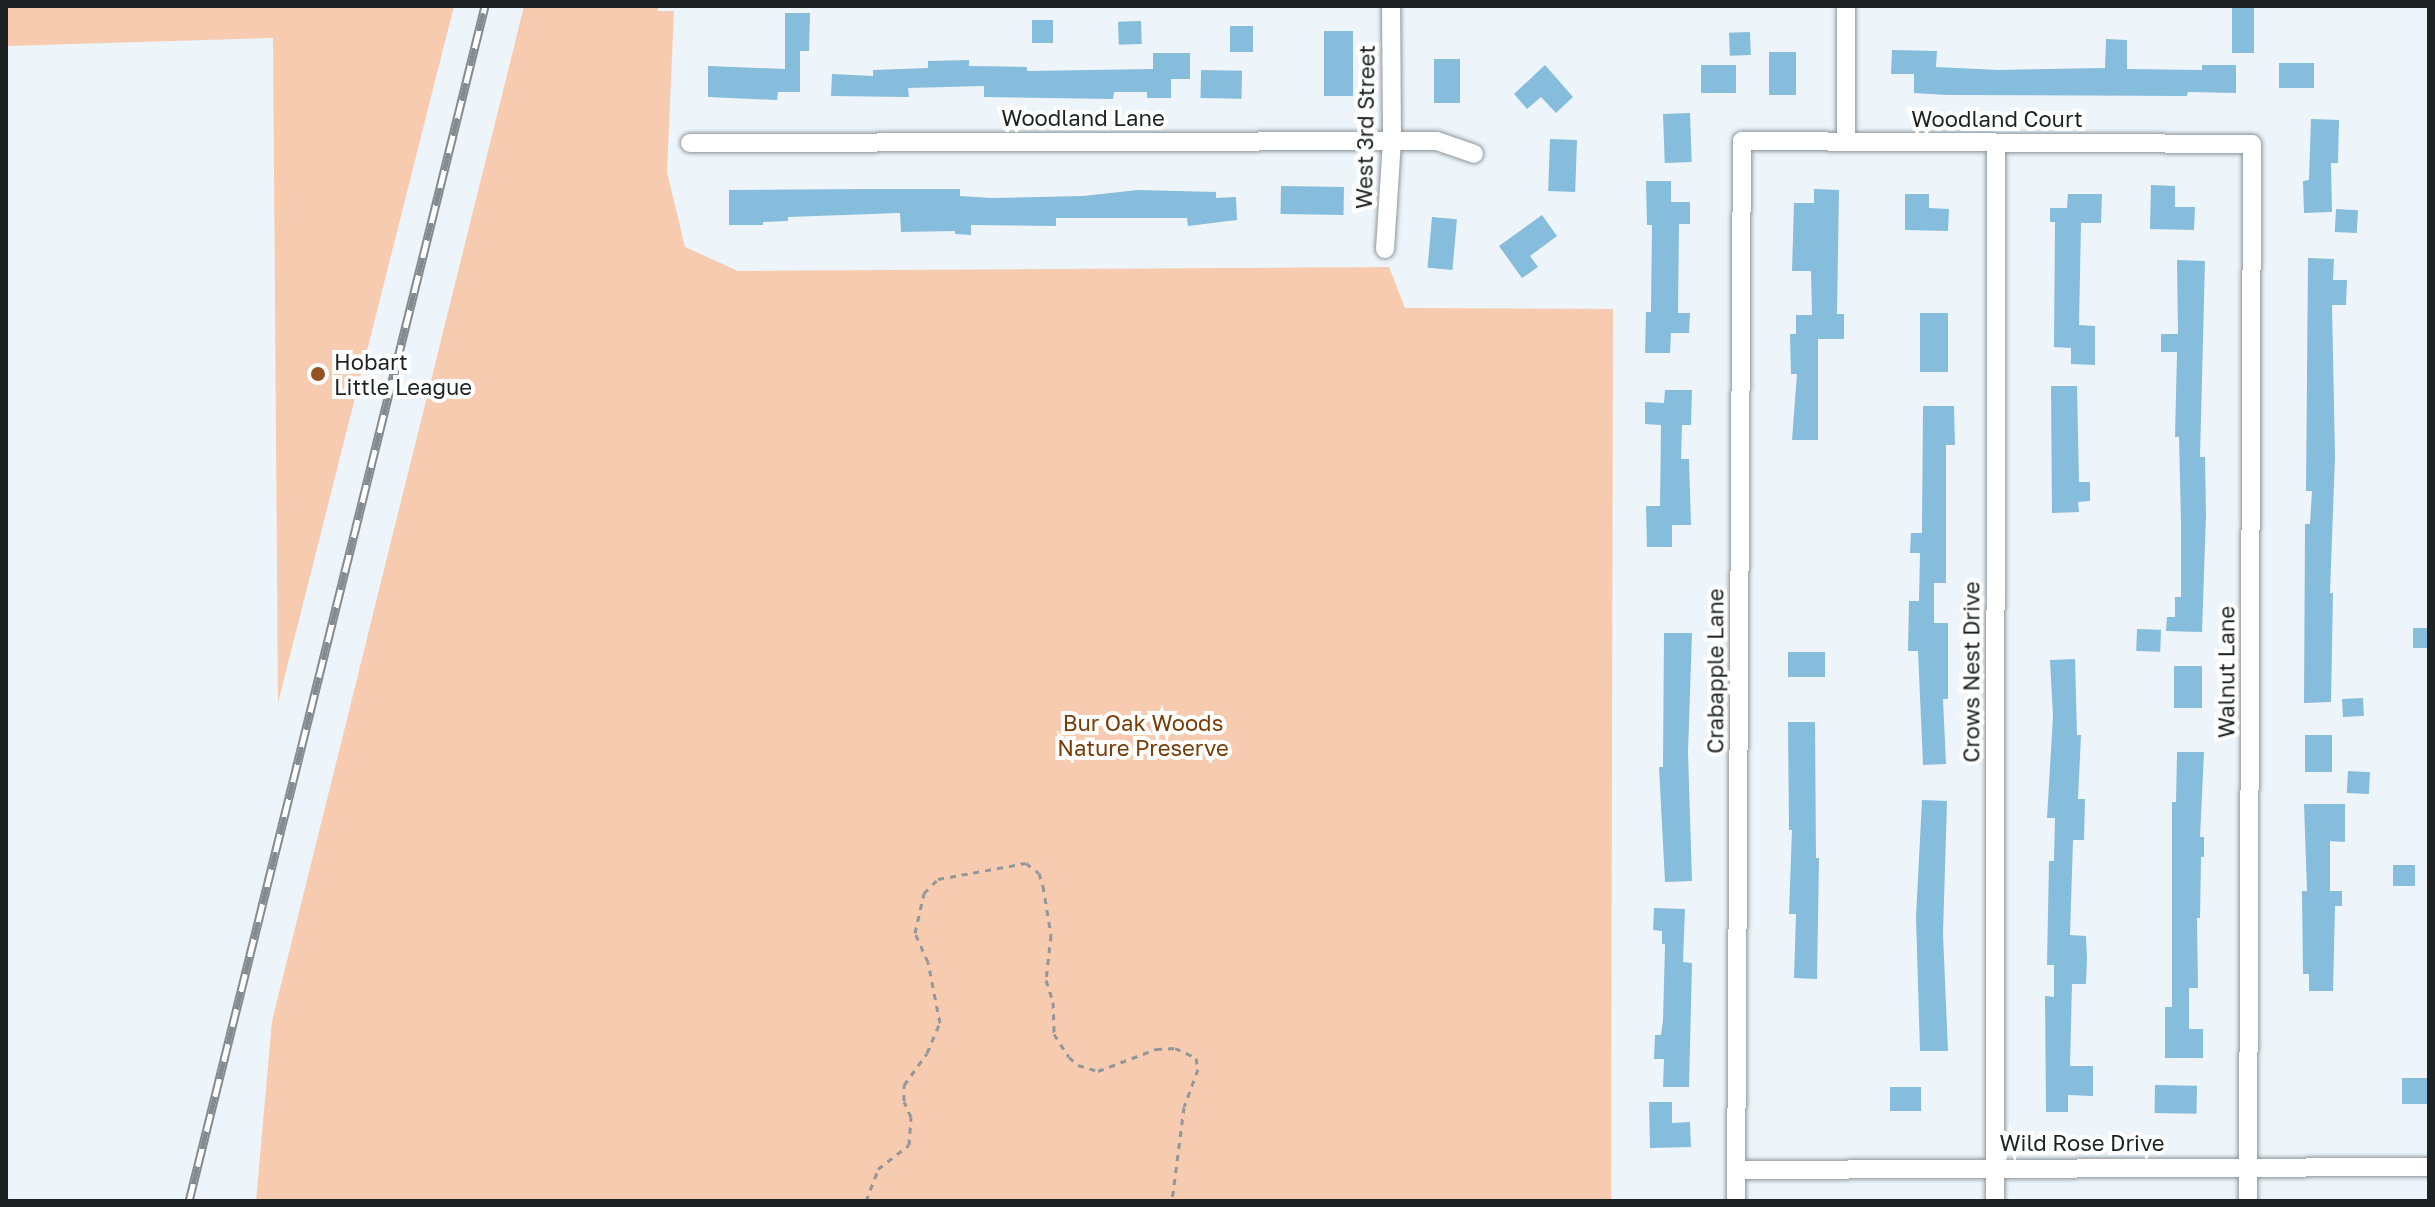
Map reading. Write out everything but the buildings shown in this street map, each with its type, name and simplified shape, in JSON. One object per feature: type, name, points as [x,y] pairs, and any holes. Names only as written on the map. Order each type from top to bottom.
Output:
[{"type":"street","name":"West 3rd Street","points":[[1385,249],[1392,141],[1391,6]]},
{"type":"street","points":[[1846,6],[1846,142]]},
{"type":"street","name":"Woodland Lane","points":[[690,143],[1437,141],[1474,154]]},
{"type":"street","name":"Woodland Court","points":[[1742,141],[2252,144]]},
{"type":"street","name":"Crabapple Lane","points":[[1736,1201],[1742,141]]},
{"type":"street","name":"Crows Nest Drive","points":[[1995,1201],[1996,143]]},
{"type":"street","name":"Walnut Lane","points":[[2248,1201],[2252,144]]},
{"type":"street","name":"Wild Rose Drive","points":[[1736,1170],[2429,1167]]},
{"type":"path","points":[[866,1201],[878,1169],[909,1145],[911,1117],[904,1101],[904,1085],[927,1053],[940,1023],[928,962],[915,933],[919,906],[932,883],[1026,863],[1039,873],[1047,904],[1051,935],[1049,990],[1056,1024],[1054,1034],[1069,1057],[1088,1070],[1113,1068],[1156,1049],[1175,1048],[1196,1058],[1198,1069],[1184,1107],[1172,1201]]},
{"type":"green space","name":"Hobart Little League","points":[[6,6],[454,6],[278,703],[273,38],[6,46]]},
{"type":"green space","name":"Bur Oak Woods Nature Preserve","points":[[524,6],[658,6],[658,11],[674,11],[667,172],[685,247],[738,271],[1389,267],[1405,308],[1613,309],[1611,1201],[256,1201],[272,1021]]},
{"type":"railway","points":[[189,1201],[485,6]]},
{"type":"place","name":"Hobart Little League","points":[[318,374]]}]
